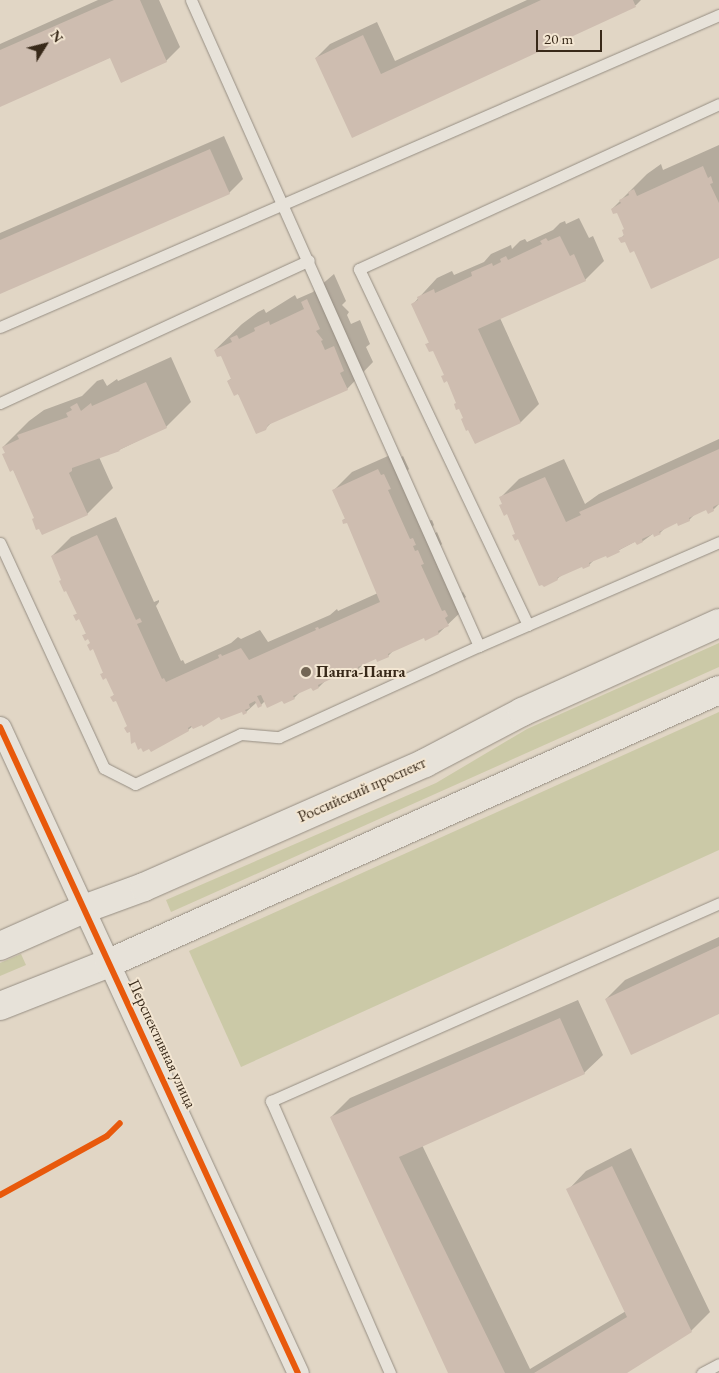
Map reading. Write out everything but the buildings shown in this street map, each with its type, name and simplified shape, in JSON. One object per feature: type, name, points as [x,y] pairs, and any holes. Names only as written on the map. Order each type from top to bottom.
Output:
[{"type":"main road","name":"Российский проспект","points":[[0,946],[84,909],[144,887],[416,767],[522,712],[719,623]]},
{"type":"main road","points":[[0,1006],[109,963],[719,690]]},
{"type":"street","name":"Перспективная улица","points":[[0,727],[298,1373]]},
{"type":"lane","points":[[191,0],[309,260],[479,646]]},
{"type":"lane","points":[[0,327],[719,15]]},
{"type":"lane","points":[[528,625],[360,268],[719,104]]},
{"type":"lane","points":[[0,402],[309,260]]},
{"type":"lane","points":[[0,543],[104,768],[135,784],[242,734],[279,736],[479,646],[719,542]]},
{"type":"lane","points":[[390,1373],[271,1102],[719,903]]},
{"type":"lane","points":[[702,1373],[719,1364]]},
{"type":"shaded area","points":[[719,643],[719,667],[171,912],[166,900],[436,783],[527,729]]},
{"type":"shaded area","points":[[719,712],[719,850],[241,1067],[189,951]]},
{"type":"shaded area","points":[[21,954],[26,965],[0,976],[0,963]]},
{"type":"cycle path","points":[[0,727],[298,1373]]},
{"type":"cycle path","points":[[0,1195],[107,1136],[120,1123]]},
{"type":"place","name":"Панга-Панга","points":[[306,672]]}]
